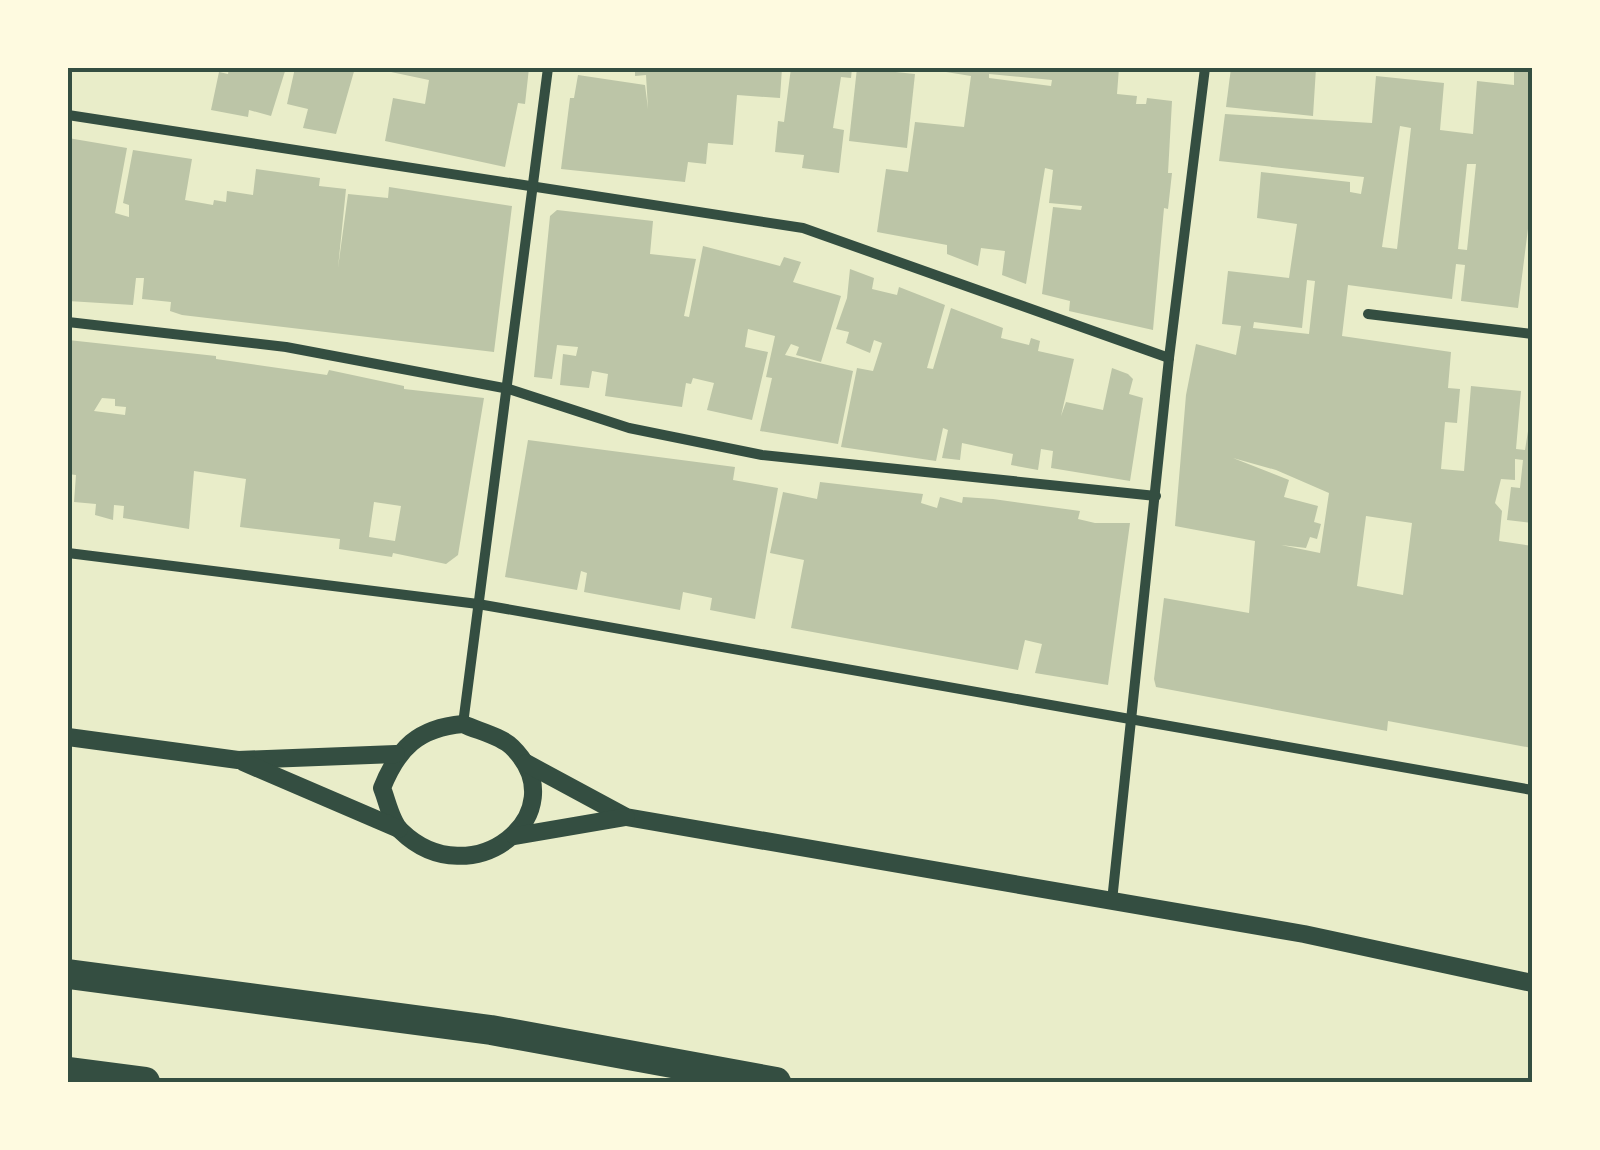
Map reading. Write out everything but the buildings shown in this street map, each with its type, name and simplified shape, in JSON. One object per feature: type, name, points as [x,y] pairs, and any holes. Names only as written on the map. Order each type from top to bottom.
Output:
[{"type":"highway","points":[[68,974],[492,1030],[776,1082]]},
{"type":"highway","points":[[68,1072],[145,1082]]},
{"type":"street","points":[[463,724],[536,187],[548,68]]},
{"type":"street","points":[[1112,900],[1169,358],[1206,68]]},
{"type":"street","points":[[68,115],[803,228],[1169,358]]},
{"type":"street","points":[[1368,314],[1532,334]]},
{"type":"street","points":[[68,322],[286,346],[509,389],[630,428],[762,454],[1156,496]]},
{"type":"street","points":[[68,554],[478,604],[1532,790]]},
{"type":"street","points":[[68,737],[238,760],[396,754],[438,727],[463,724],[510,744],[526,764],[626,818],[1304,934],[1532,983]]},
{"type":"street","points":[[396,754],[382,788],[398,830]]},
{"type":"street","points":[[238,760],[398,830],[443,857],[494,851],[516,836],[626,818]]},
{"type":"street","points":[[516,836],[534,800],[526,764]]}]
